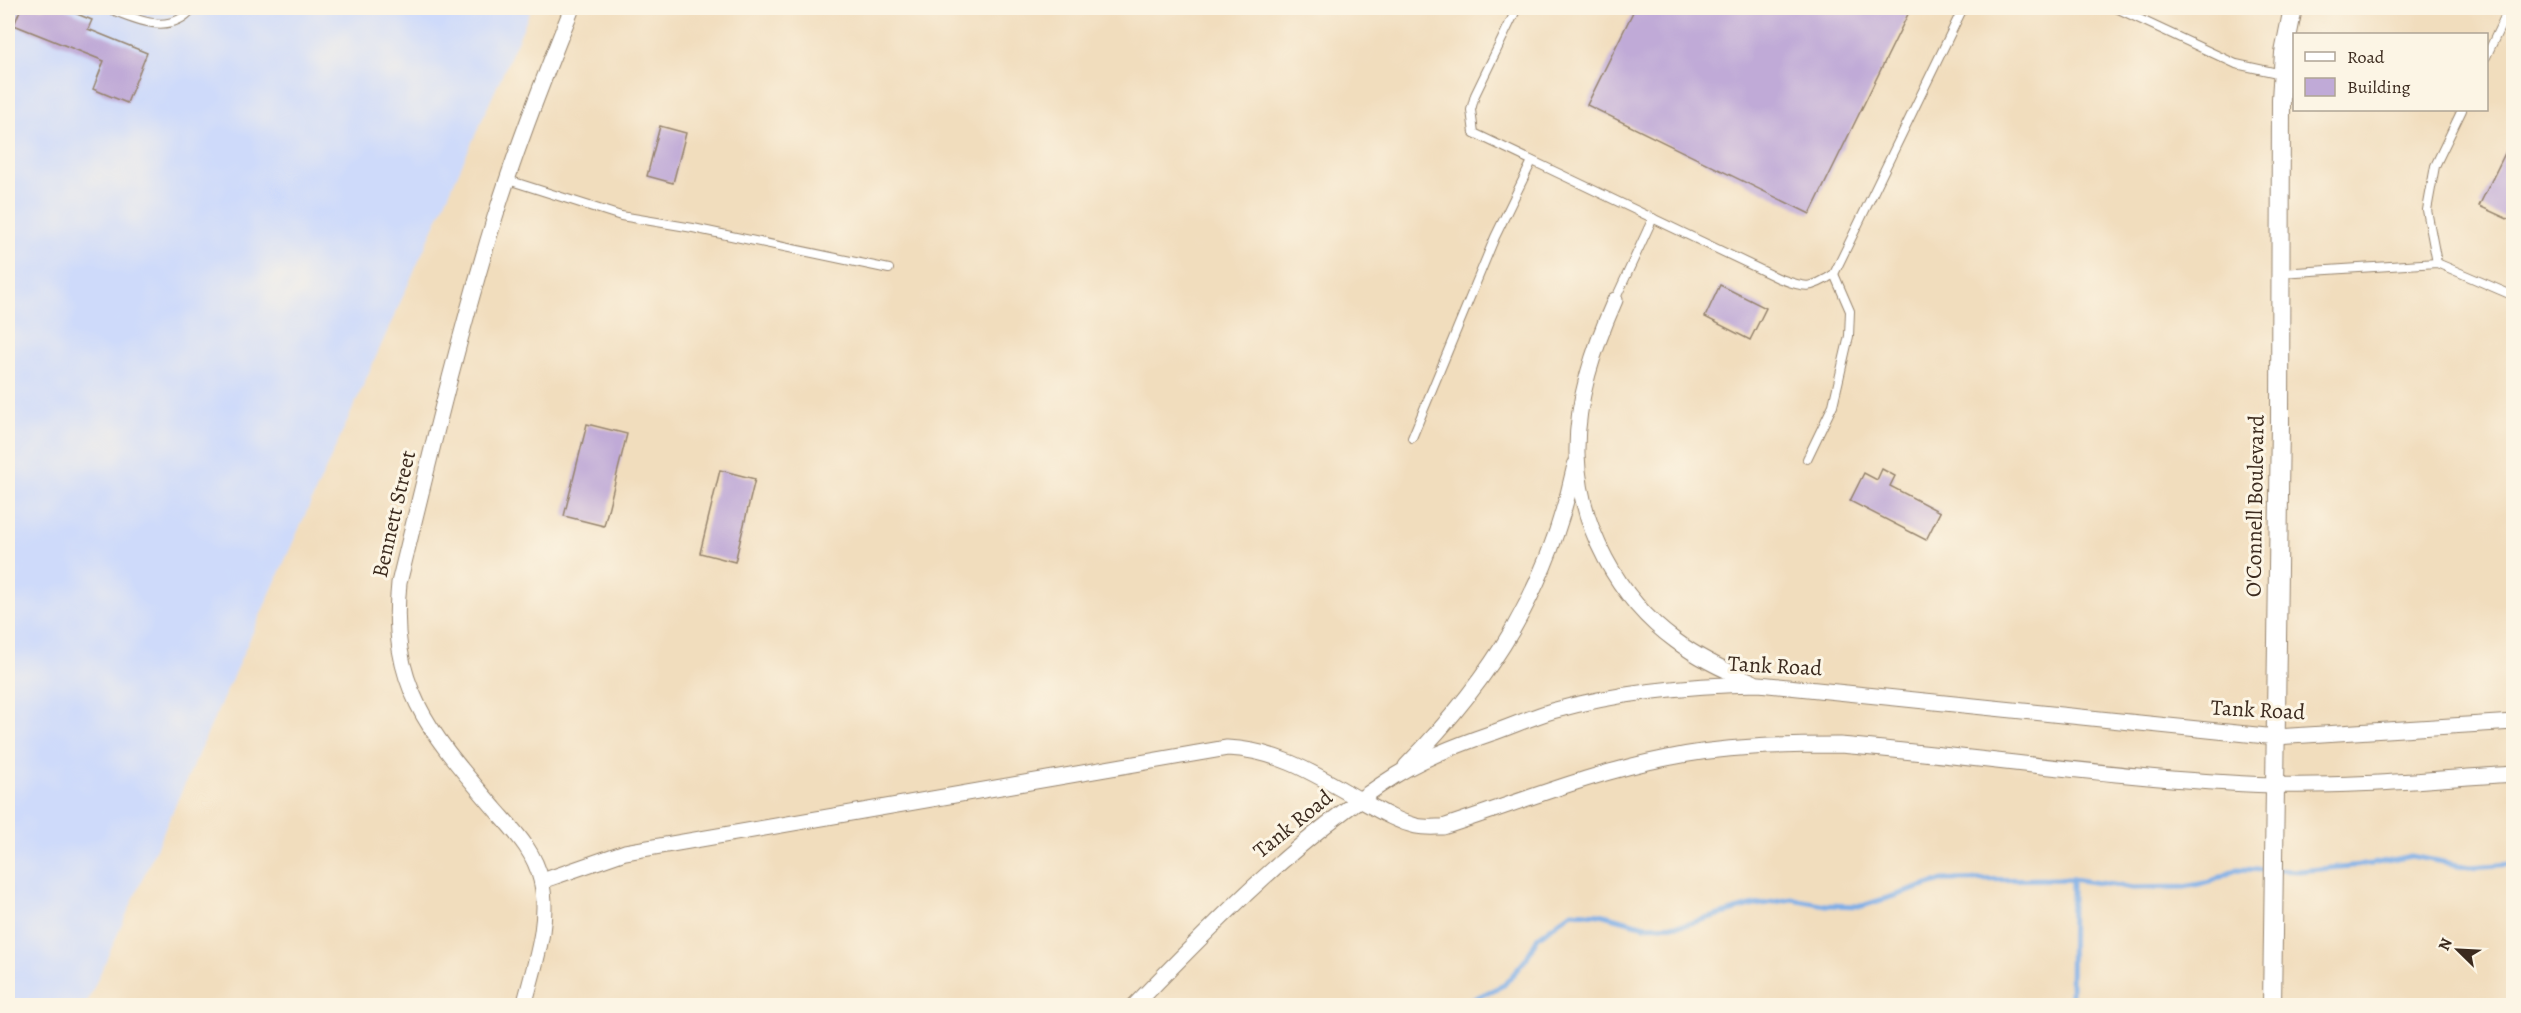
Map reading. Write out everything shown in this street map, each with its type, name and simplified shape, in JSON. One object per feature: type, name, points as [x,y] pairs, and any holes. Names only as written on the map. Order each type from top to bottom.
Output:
[{"type":"street","name":"Bennett Street","points":[[524,1005],[539,944],[544,912],[542,881],[524,841],[445,750],[425,721],[414,700],[407,679],[398,638],[397,616],[399,584],[440,418],[508,180],[531,112],[572,8]]},
{"type":"street","name":"O'Connell Boulevard","points":[[2272,1005],[2282,74],[2293,8]]},
{"type":"street","points":[[1615,300],[1600,334],[1589,368],[1579,425],[1577,453],[1579,478],[1595,534],[1622,586],[1656,625],[1677,642],[1708,661],[1759,684]]},
{"type":"street","points":[[1398,774],[1440,731],[1478,686],[1515,629],[1546,564],[1557,533],[1577,453]]},
{"type":"street","name":"Tank Road","points":[[1134,1005],[1219,919],[1287,855],[1398,774],[1463,743],[1551,712],[1629,694],[1691,686],[1759,684],[2276,737],[2514,722]]},
{"type":"street","points":[[542,881],[625,852],[1227,748],[1252,749],[1280,758],[1395,820],[1418,827],[1443,827],[1604,774],[1666,758],[1724,749],[1788,745],[1860,747],[2181,780],[2275,785],[2365,784],[2514,774]]},
{"type":"lane","points":[[107,8],[142,22],[159,25],[175,22],[193,8]]},
{"type":"lane","points":[[1517,8],[1475,95],[1471,110],[1474,133],[1779,278],[1801,286],[1816,286],[1834,274],[1963,8]]},
{"type":"lane","points":[[2116,8],[2236,64],[2282,74]]},
{"type":"lane","points":[[2488,55],[2509,8]]},
{"type":"lane","points":[[2437,263],[2427,210],[2435,166],[2462,111]]},
{"type":"lane","points":[[1412,438],[1495,237],[1532,161]]},
{"type":"lane","points":[[508,180],[621,216],[693,228],[889,269]]},
{"type":"lane","points":[[1615,300],[1653,218]]},
{"type":"lane","points":[[2281,273],[2437,263],[2514,296]]},
{"type":"lane","points":[[1807,459],[1833,405],[1849,336],[1850,310],[1834,274]]},
{"type":"shaded area","points":[[8,8],[532,8],[86,1005],[8,1005]]},
{"type":"building","points":[[21,8],[62,8],[92,20],[88,29],[147,53],[127,103],[93,89],[104,61],[14,25]]},
{"type":"building","points":[[1635,8],[1911,8],[1810,214],[1587,105]]},
{"type":"building","points":[[660,126],[686,133],[673,183],[647,176]]},
{"type":"building","points":[[2514,135],[2514,222],[2479,206]]},
{"type":"building","points":[[1720,285],[1766,308],[1750,340],[1705,317]]},
{"type":"building","points":[[587,424],[627,434],[604,526],[564,516]]},
{"type":"building","points":[[1882,469],[1895,476],[1890,486],[1940,512],[1926,540],[1850,501],[1864,473],[1877,480]]},
{"type":"building","points":[[720,470],[755,479],[735,562],[700,553]]},
{"type":"waterway","points":[[1453,1006],[1504,985],[1526,959],[1538,937],[1572,912],[1600,914],[1645,926],[1684,925],[1750,906],[1792,899],[1826,905],[1862,906],[1944,880],[2072,879],[2133,888],[2184,887],[2210,882],[2238,869],[2299,871],[2372,864],[2411,856],[2469,867],[2514,864]]},
{"type":"waterway","points":[[2071,1006],[2072,879]]}]
